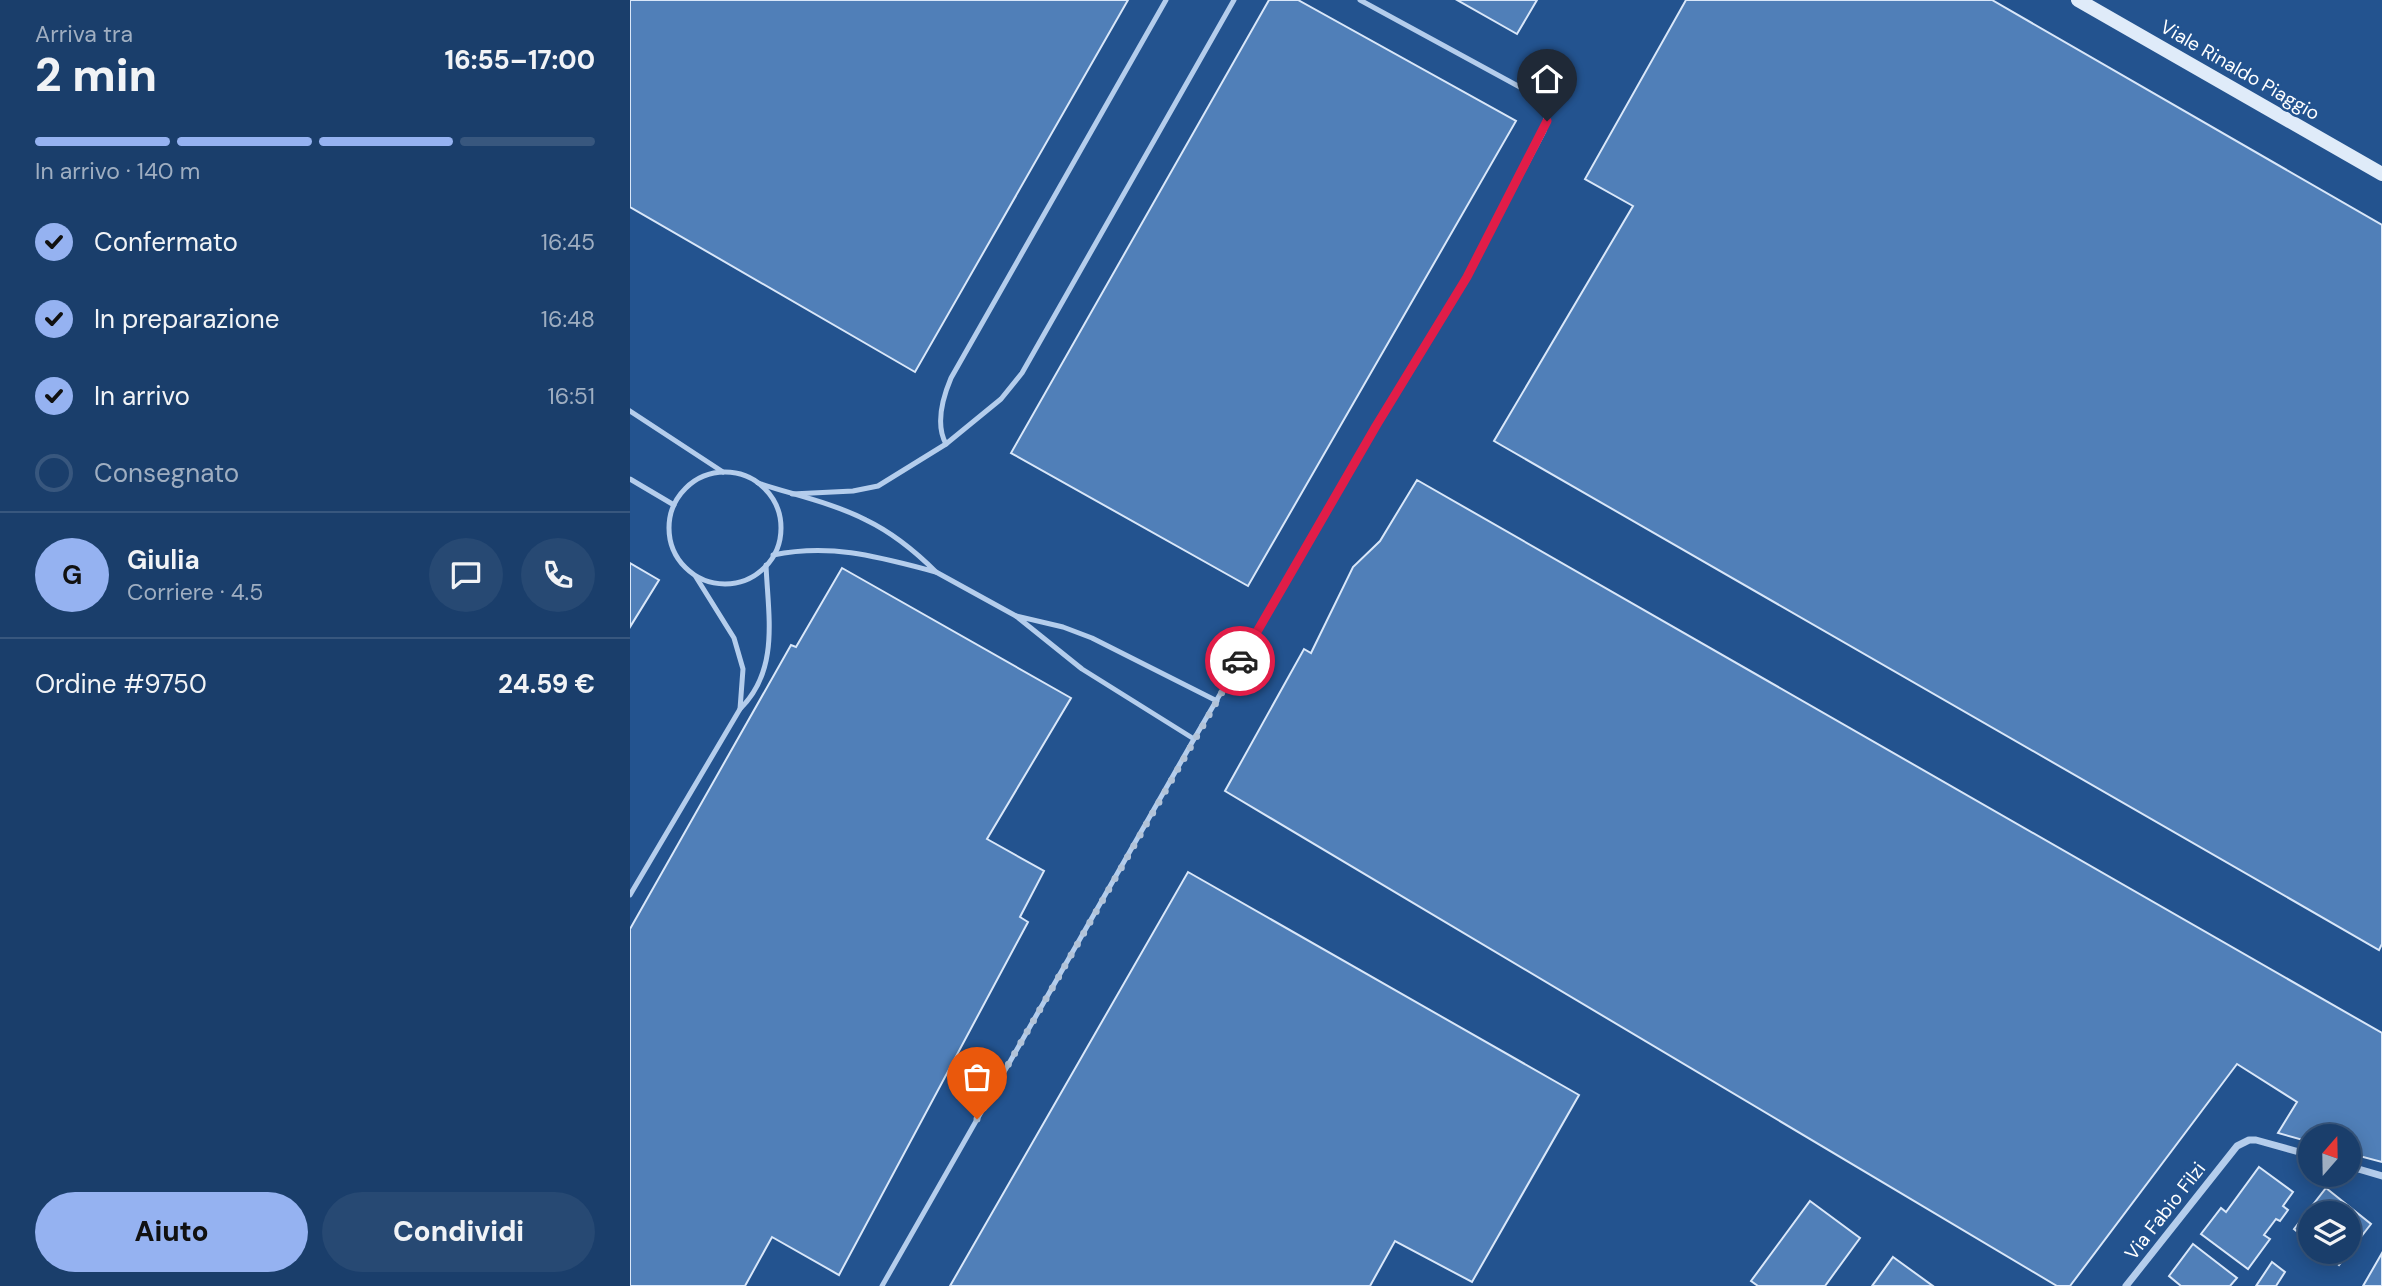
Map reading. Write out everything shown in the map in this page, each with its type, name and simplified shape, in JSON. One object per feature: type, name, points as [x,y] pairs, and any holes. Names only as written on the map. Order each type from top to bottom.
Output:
[{"type":"street","name":"Viale Rinaldo Piaggio","points":[[2078,0],[2382,174]]},
{"type":"street","name":"Via Fabio Filzi","points":[[2126,1286],[2237,1146],[2249,1140],[2298,1152]]},
{"type":"street","points":[[2361,1170],[2382,1176]]},
{"type":"lane","points":[[946,444],[941,419],[945,392],[951,378],[1166,0]]},
{"type":"lane","points":[[792,494],[853,491],[878,486],[946,444],[1001,399],[1022,373],[1234,0]]},
{"type":"lane","points":[[882,1286],[1376,426],[1467,277],[1547,121],[1547,109],[1531,93],[1360,0]]},
{"type":"lane","points":[[630,411],[723,472]]},
{"type":"lane","points":[[740,709],[743,669],[738,649],[728,627],[694,574],[679,559],[671,543],[669,526],[674,505],[682,492],[694,481],[723,472],[741,475],[864,519],[890,534],[936,572],[1016,616],[1082,669],[1195,739]]},
{"type":"lane","points":[[630,479],[674,505]]},
{"type":"lane","points":[[694,574],[716,583],[733,582],[748,578],[766,565],[779,539],[778,513],[771,496],[758,483]]},
{"type":"lane","points":[[773,555],[806,550],[860,553],[936,572]]},
{"type":"lane","points":[[630,895],[740,709],[755,691],[767,661],[769,646],[766,565]]},
{"type":"lane","points":[[1016,616],[1063,627],[1092,638],[1217,701]]},
{"type":"building","points":[[630,0],[1128,0],[915,372],[630,207]]},
{"type":"building","points":[[1269,0],[1298,0],[1516,121],[1248,586],[1011,453]]},
{"type":"building","points":[[1457,0],[1537,0],[1517,34]]},
{"type":"building","points":[[1686,0],[1992,0],[2382,225],[2382,944],[2379,950],[1494,441],[1633,206],[1585,179]]},
{"type":"building","points":[[1417,480],[2382,1033],[2382,1162],[2361,1156],[2361,1124],[2298,1124],[2298,1139],[2278,1133],[2297,1102],[2237,1064],[2070,1286],[2057,1286],[1225,791],[1304,649],[1311,653],[1353,567],[1380,541]]},
{"type":"building","points":[[630,563],[659,580],[630,627]]},
{"type":"building","points":[[842,568],[1071,698],[987,839],[1044,871],[1020,917],[1028,922],[839,1275],[772,1237],[745,1286],[630,1286],[630,929],[791,645],[796,647]]},
{"type":"building","points":[[1188,872],[1579,1095],[1472,1282],[1395,1241],[1370,1286],[950,1286]]},
{"type":"building","points":[[2259,1167],[2293,1192],[2283,1206],[2288,1210],[2280,1221],[2276,1219],[2264,1235],[2270,1239],[2248,1269],[2201,1234],[2221,1208],[2226,1212]]},
{"type":"building","points":[[2326,1188],[2342,1201],[2316,1201]]},
{"type":"building","points":[[1810,1201],[1860,1238],[1825,1286],[1758,1286],[1751,1281]]},
{"type":"building","points":[[2361,1216],[2371,1224],[2361,1237]]},
{"type":"building","points":[[2193,1244],[2237,1278],[2230,1286],[2181,1286],[2169,1276]]},
{"type":"building","points":[[2382,1253],[2382,1286],[2363,1286]]},
{"type":"building","points":[[1893,1257],[1933,1286],[1872,1286]]},
{"type":"building","points":[[2272,1262],[2285,1272],[2276,1286],[2256,1286]]},
{"type":"way so far","points":[[977,1119],[1240,661]]},
{"type":"route","points":[[1240,661],[1376,426],[1467,277],[1547,121]]}]
